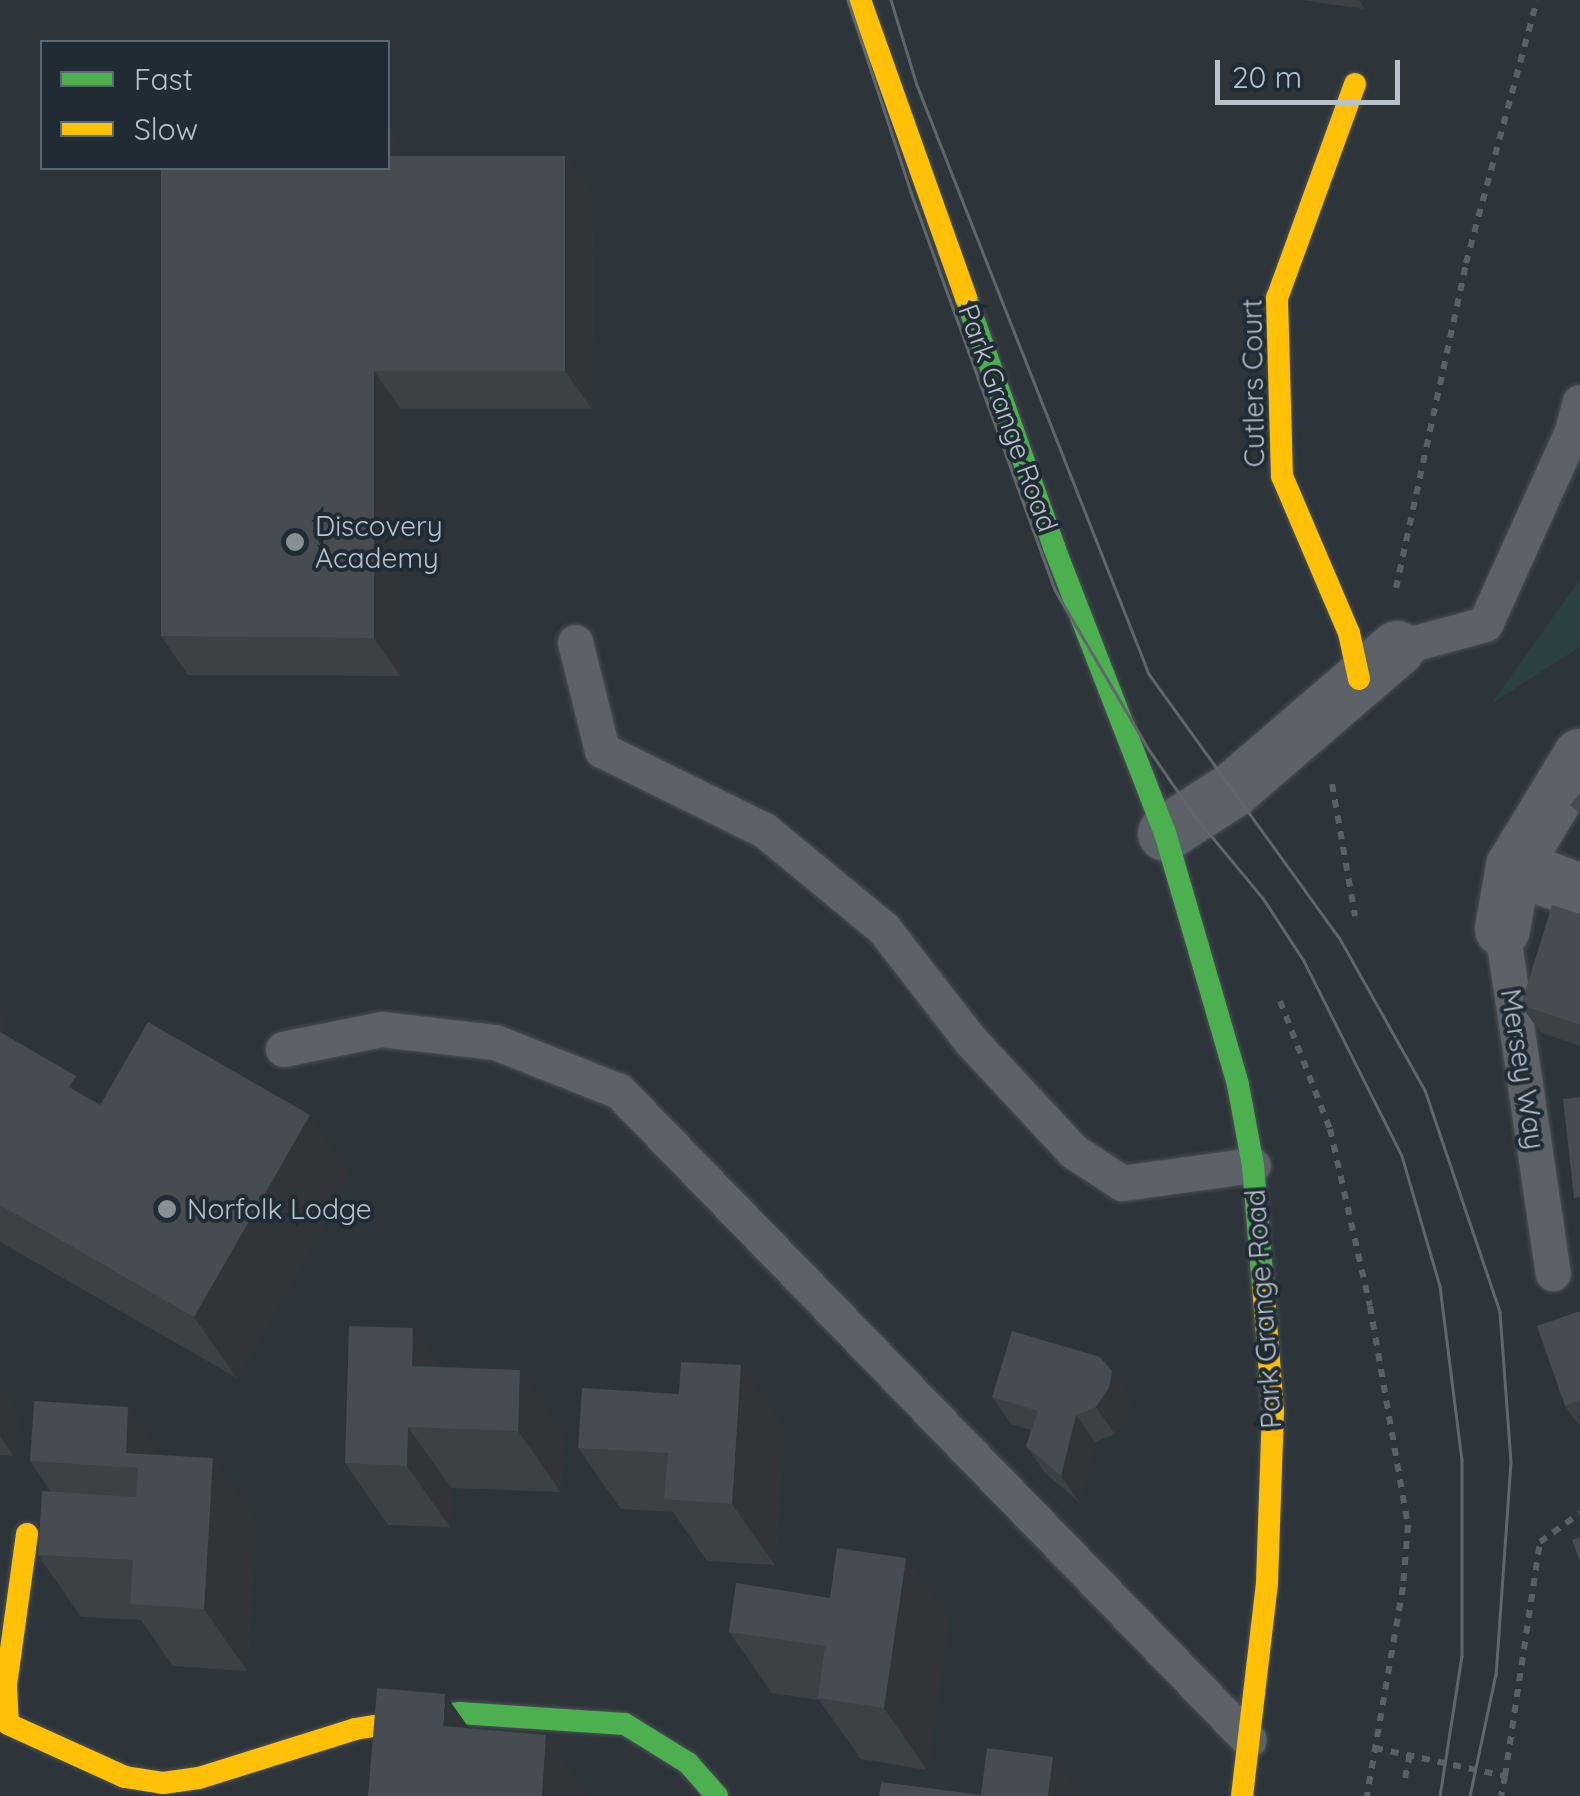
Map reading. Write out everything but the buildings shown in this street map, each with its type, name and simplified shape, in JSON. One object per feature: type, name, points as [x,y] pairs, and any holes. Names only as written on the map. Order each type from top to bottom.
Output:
[{"type":"street","name":"Park Grange Road","points":[[860,0],[1054,547],[1165,833],[1226,1033],[1253,1165],[1273,1410],[1267,1582],[1242,1796]]},
{"type":"street","name":"Cutlers Court","points":[[1356,84],[1276,298],[1282,476],[1358,667]]},
{"type":"street","points":[[1165,833],[1232,790],[1358,667]]},
{"type":"street","name":"Mersey Way","points":[[1502,930],[1513,866],[1580,756]]},
{"type":"street","points":[[1513,866],[1580,891]]},
{"type":"street","points":[[27,1534],[4,1728],[125,1777],[162,1782],[199,1778],[355,1729],[458,1713],[625,1724],[688,1763],[717,1796]]},
{"type":"lane","points":[[1358,667],[1485,624],[1572,431],[1580,402]]},
{"type":"lane","points":[[575,642],[602,750],[764,830],[884,929],[970,1040],[1073,1150],[1122,1182],[1253,1165]]},
{"type":"lane","name":"Mersey Way","points":[[1502,930],[1554,1273]]},
{"type":"lane","points":[[283,1049],[381,1029],[495,1042],[618,1092],[1249,1740]]},
{"type":"path","points":[[1355,916],[1328,766],[1358,667],[1396,590],[1466,263],[1537,0]]},
{"type":"path","points":[[1276,991],[1330,1129],[1370,1306],[1408,1525],[1368,1796]]},
{"type":"path","points":[[1501,1796],[1540,1542],[1580,1513]]},
{"type":"path","points":[[1375,1748],[1506,1776]]},
{"type":"path","points":[[1406,1778],[1410,1756]]},
{"type":"green space","points":[[1580,579],[1580,647],[1491,704]]},
{"type":"tram line","points":[[848,0],[911,192],[1055,590],[1150,751],[1194,815],[1263,898],[1304,961],[1402,1156],[1440,1286],[1462,1460],[1462,1656],[1440,1796]]},
{"type":"tram line","points":[[891,0],[917,85],[1149,674],[1339,937],[1425,1090],[1500,1312],[1511,1462],[1496,1674],[1470,1796]]},
{"type":"traffic: fast","points":[[966,298],[1054,547],[1165,833],[1238,1085],[1253,1165],[1263,1286]]},
{"type":"traffic: fast","points":[[424,1718],[459,1713],[625,1724],[688,1763],[717,1796]]},
{"type":"traffic: slow","points":[[860,0],[966,298]]},
{"type":"traffic: slow","points":[[1355,84],[1277,298],[1282,476],[1349,633],[1359,679]]},
{"type":"traffic: slow","points":[[1242,1796],[1267,1582],[1273,1410],[1263,1286]]},
{"type":"traffic: slow","points":[[27,1534],[6,1686],[8,1724],[125,1777],[163,1783],[199,1778],[355,1729],[424,1718]]},
{"type":"place","name":"Discovery Academy","points":[[295,542]]},
{"type":"place","name":"Norfolk Lodge","points":[[167,1209]]}]
